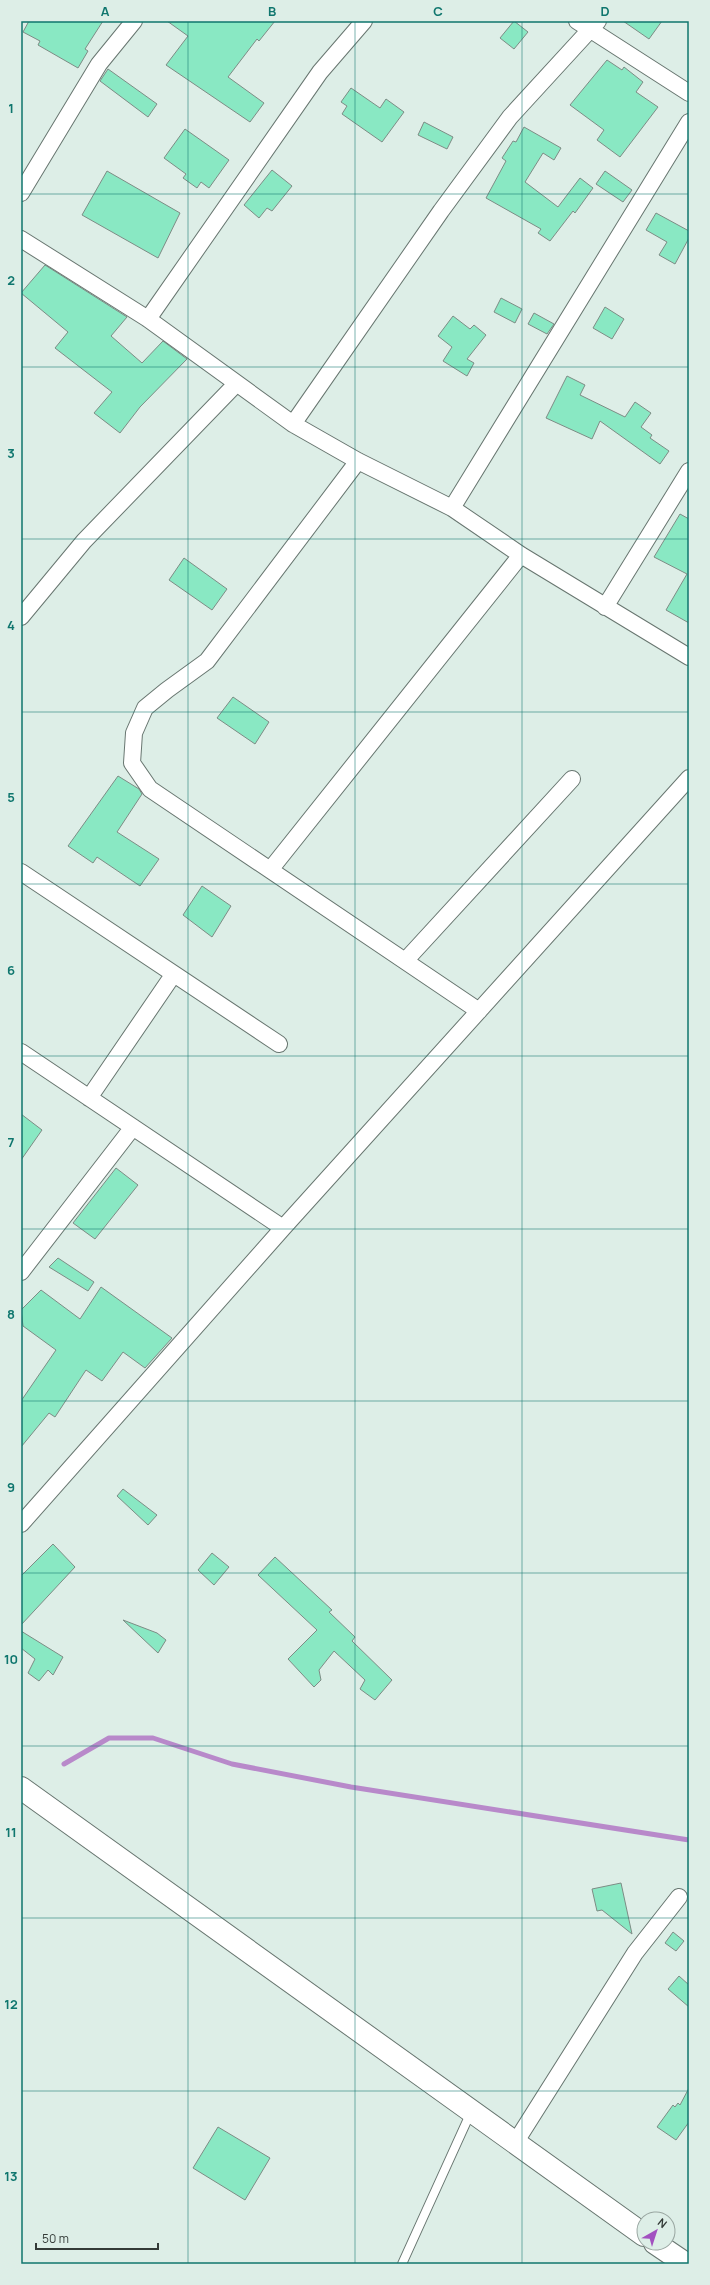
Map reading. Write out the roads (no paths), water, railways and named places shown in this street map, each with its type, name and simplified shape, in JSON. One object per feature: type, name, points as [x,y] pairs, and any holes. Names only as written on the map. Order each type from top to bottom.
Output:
[{"type":"main road","points":[[21,1788],[636,2229]]},
{"type":"main road","points":[[667,2251],[686,2264]]},
{"type":"street","points":[[21,193],[99,64],[134,21]]},
{"type":"street","points":[[148,319],[320,72],[364,21]]},
{"type":"street","points":[[577,21],[594,26],[689,93]]},
{"type":"street","points":[[292,424],[441,211],[510,117],[594,26]]},
{"type":"street","points":[[452,508],[689,122]]},
{"type":"street","points":[[21,239],[148,319],[292,424],[358,461],[452,508],[521,555],[689,657]]},
{"type":"street","points":[[21,617],[84,541],[236,384]]},
{"type":"street","points":[[358,461],[207,661],[145,708],[134,733],[132,763],[150,789],[479,1011]]},
{"type":"street","points":[[605,607],[689,471]]},
{"type":"street","points":[[270,870],[521,555]]},
{"type":"street","points":[[21,1524],[283,1228],[689,778]]},
{"type":"street","points":[[405,961],[572,779]]},
{"type":"street","points":[[21,872],[279,1044]]},
{"type":"street","points":[[89,1098],[173,974]]},
{"type":"street","points":[[21,1052],[283,1228]]},
{"type":"street","points":[[21,1272],[133,1127]]},
{"type":"street","points":[[515,2143],[635,1953],[679,1897]]},
{"type":"lane","points":[[402,2264],[471,2112]]},
{"type":"waterway","points":[[64,1764],[109,1738],[153,1738],[232,1764],[351,1787],[689,1840]]}]
